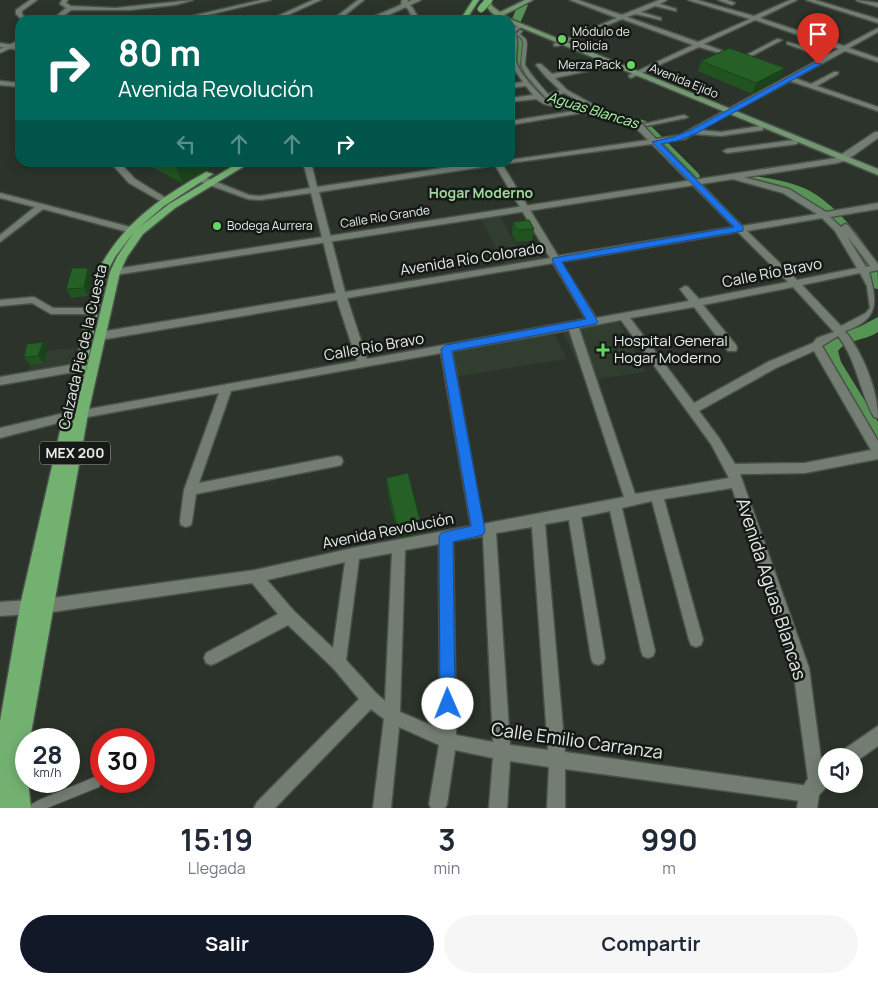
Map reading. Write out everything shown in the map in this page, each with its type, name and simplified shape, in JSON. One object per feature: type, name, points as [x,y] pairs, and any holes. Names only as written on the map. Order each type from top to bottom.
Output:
[{"type":"main road","points":[[466,15],[476,0]]},
{"type":"main road","name":"Avenida Ejido","points":[[481,0],[484,9],[495,15]]},
{"type":"main road","points":[[504,15],[510,8],[530,0]]},
{"type":"main road","points":[[471,8],[479,11],[488,2],[510,8]]},
{"type":"main road","name":"Avenida Ejido","points":[[488,2],[499,15]]},
{"type":"main road","name":"Avenida Ejido","points":[[515,25],[878,176]]},
{"type":"main road","name":"Avenida Ejido","points":[[726,113],[794,142],[878,172]]},
{"type":"main road","name":"Calzada Pie de la Cuesta","points":[[2,808],[6,747],[5,709],[28,606],[76,415],[100,336],[115,272],[135,231],[224,167]]},
{"type":"main road","name":"Calzada Pie de la Cuesta","points":[[21,808],[19,784],[21,733],[45,606],[76,415],[81,366],[92,311],[102,274],[109,258],[165,200],[236,167]]},
{"type":"street","points":[[20,15],[20,10],[34,0]]},
{"type":"street","points":[[65,0],[63,4],[70,8],[134,10],[190,0]]},
{"type":"street","points":[[200,15],[268,0]]},
{"type":"street","points":[[284,15],[318,0]]},
{"type":"street","points":[[342,15],[361,0]]},
{"type":"street","points":[[386,15],[405,2],[418,0]]},
{"type":"street","points":[[573,0],[700,44],[748,63]]},
{"type":"street","points":[[558,44],[664,0]]},
{"type":"street","points":[[691,0],[754,18],[878,60]]},
{"type":"street","points":[[721,0],[732,3]]},
{"type":"street","points":[[633,75],[794,0]]},
{"type":"street","points":[[809,0],[878,21]]},
{"type":"street","points":[[859,0],[878,5]]},
{"type":"street","points":[[405,2],[413,11],[413,15]]},
{"type":"street","points":[[655,4],[674,10]]},
{"type":"street","points":[[61,15],[70,8]]},
{"type":"street","points":[[636,12],[659,20]]},
{"type":"street","points":[[515,27],[518,34],[524,39],[523,65],[528,74],[547,96],[560,101],[636,118],[647,124],[694,182],[794,283],[849,343],[862,368],[865,389],[870,403],[878,414]]},
{"type":"street","points":[[515,161],[660,142],[694,132],[878,30]]},
{"type":"street","points":[[740,60],[778,40]]},
{"type":"street","points":[[789,43],[830,57]]},
{"type":"street","points":[[0,52],[15,44]]},
{"type":"street","points":[[0,45],[15,48]]},
{"type":"street","points":[[549,77],[610,65]]},
{"type":"street","points":[[515,66],[537,97],[551,105],[635,123],[660,142]]},
{"type":"street","points":[[539,66],[564,91],[598,110]]},
{"type":"street","points":[[812,86],[836,73]]},
{"type":"street","points":[[783,76],[878,109]]},
{"type":"street","points":[[0,84],[15,85]]},
{"type":"street","points":[[515,85],[527,84]]},
{"type":"street","points":[[547,96],[564,91]]},
{"type":"street","points":[[515,99],[537,97]]},
{"type":"street","points":[[515,122],[585,112]]},
{"type":"street","points":[[647,124],[684,117]]},
{"type":"street","points":[[694,132],[721,134],[760,128]]},
{"type":"street","points":[[840,159],[878,134]]},
{"type":"street","points":[[727,151],[794,142]]},
{"type":"street","name":"Calle Río Grande","points":[[115,272],[840,159]]},
{"type":"street","points":[[119,167],[132,181],[165,200]]},
{"type":"street","points":[[308,167],[341,296],[363,364]]},
{"type":"street","points":[[206,181],[248,197],[260,198],[472,167]]},
{"type":"street","points":[[501,167],[593,322]]},
{"type":"street","points":[[691,410],[772,365],[817,346],[821,341],[874,312],[871,269],[829,215],[791,193],[732,176]]},
{"type":"street","points":[[0,195],[135,231]]},
{"type":"street","points":[[0,239],[42,206]]},
{"type":"street","name":"Avenida Río Colorado","points":[[100,336],[878,206]]},
{"type":"street","points":[[829,215],[847,242],[871,269]]},
{"type":"street","name":"Calle Río Bravo","points":[[0,433],[76,415],[697,303],[871,269]]},
{"type":"street","points":[[685,289],[732,348]]},
{"type":"street","points":[[0,303],[34,300],[51,312],[92,311]]},
{"type":"street","name":"Avenida Aguas Blancas","points":[[623,316],[732,469],[801,668],[814,789]]},
{"type":"street","points":[[573,325],[631,500]]},
{"type":"street","points":[[732,469],[804,468],[878,453],[817,346]]},
{"type":"street","points":[[446,349],[484,530],[502,752],[498,808]]},
{"type":"street","points":[[0,380],[81,366]]},
{"type":"street","points":[[186,521],[190,490],[226,389]]},
{"type":"street","points":[[190,490],[337,461]]},
{"type":"street","name":"Avenida Revolución","points":[[0,609],[45,606],[255,576],[353,554],[615,505],[657,494],[736,482]]},
{"type":"street","points":[[657,494],[696,640]]},
{"type":"street","points":[[615,505],[648,650]]},
{"type":"street","points":[[574,513],[598,658]]},
{"type":"street","points":[[538,520],[557,759],[556,808]]},
{"type":"street","points":[[438,804],[448,740],[446,537]]},
{"type":"street","points":[[382,808],[392,716],[399,545]]},
{"type":"street","points":[[338,663],[353,554]]},
{"type":"street","name":"Calle Emilio Carranza","points":[[255,576],[290,616],[338,663],[370,699],[392,716],[448,740],[502,752],[814,789]]},
{"type":"street","points":[[211,658],[290,616]]},
{"type":"street","points":[[263,808],[370,699]]},
{"type":"street","points":[[860,748],[878,735]]},
{"type":"street","points":[[36,808],[90,785]]},
{"type":"shaded area","points":[[499,215],[519,249],[534,246],[543,261],[505,266],[480,218]]},
{"type":"shaded area","name":"Hospital General Hogar Moderno","points":[[618,320],[646,372],[586,381],[561,328]]},
{"type":"shaded area","points":[[554,333],[567,359],[455,377],[449,352]]},
{"type":"shaded area","points":[[75,348],[71,372],[27,376],[33,352]]},
{"type":"building","points":[[729,48],[785,68],[756,83],[701,61]]},
{"type":"building","points":[[529,220],[534,229],[517,230],[513,222]]},
{"type":"building","points":[[72,268],[88,268],[84,288],[66,289]]},
{"type":"building","points":[[43,342],[38,356],[24,357],[27,344]]},
{"type":"building","points":[[408,473],[421,523],[397,527],[386,478]]},
{"type":"waterway","name":"Aguas Blancas","points":[[516,21],[523,5]]},
{"type":"waterway","name":"Aguas Blancas","points":[[516,33],[520,44],[517,61],[544,98],[580,108]]},
{"type":"waterway","name":"Aguas Blancas","points":[[616,117],[642,124],[693,176]]},
{"type":"waterway","name":"Aguas Blancas","points":[[754,180],[793,189],[806,195],[828,211],[857,247],[878,284]]},
{"type":"waterway","name":"Aguas Blancas","points":[[878,323],[865,332],[836,340],[828,350],[832,363],[878,440]]},
{"type":"place","name":"Módulo de Policía","points":[[562,39]]},
{"type":"place","name":"Merza Pack","points":[[631,65]]},
{"type":"place","name":"Bodega Aurrera","points":[[217,226]]},
{"type":"place","name":"Hospital General Hogar Moderno","points":[[603,350]]},
{"type":"district","name":"Hogar Moderno","points":[[481,193]]},
{"type":"route","points":[[448,704],[446,537],[478,530],[446,349],[593,322],[556,260],[740,229],[656,142],[675,139],[694,132],[818,64]]}]
